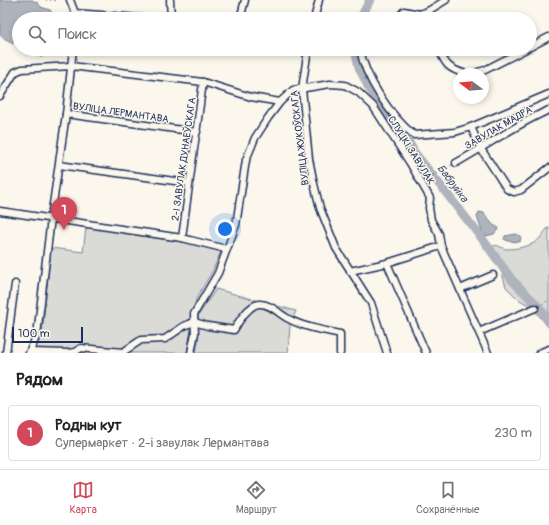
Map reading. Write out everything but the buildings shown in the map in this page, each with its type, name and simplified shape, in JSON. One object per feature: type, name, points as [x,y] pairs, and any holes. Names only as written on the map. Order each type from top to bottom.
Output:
[{"type":"street","points":[[70,0],[74,12]]},
{"type":"street","points":[[170,0],[171,12]]},
{"type":"street","points":[[242,12],[245,0]]},
{"type":"street","points":[[316,12],[319,0]]},
{"type":"street","points":[[428,12],[446,0]]},
{"type":"street","points":[[537,43],[549,37]]},
{"type":"street","points":[[73,56],[37,335],[30,352],[67,353],[75,352],[81,348],[123,352],[141,340],[165,339],[184,326],[194,322],[234,330],[242,317],[252,308],[260,304],[270,306],[287,319],[307,326],[340,334],[340,353]]},
{"type":"street","name":"ВУЛІЦА ЖУКОЎСКАГА","points":[[305,56],[302,89],[309,159],[320,208],[336,248],[371,303],[387,353]]},
{"type":"street","points":[[363,56],[375,89],[406,129],[414,135],[456,132],[549,94]]},
{"type":"street","points":[[442,56],[444,62],[453,69]]},
{"type":"street","points":[[489,68],[512,56]]},
{"type":"street","points":[[0,96],[3,87],[15,72],[22,69],[72,66],[203,82],[251,97],[280,102]]},
{"type":"street","name":"2-І ЗАВУЛАК ДУНАЕЎСКАГА","points":[[182,238],[203,82]]},
{"type":"street","name":"СЛУЦКІ ЗАВУЛАК","points":[[191,353],[195,333],[194,314],[218,273],[236,225],[246,160],[255,138],[280,102],[293,90],[330,84],[345,85],[358,92],[373,106],[395,139],[430,198],[429,208],[431,220],[439,234],[441,246],[488,353]]},
{"type":"street","name":"ЗАВУЛАК МАДРА","points":[[456,163],[514,128],[549,110]]},
{"type":"street","name":"ВУЛІЦА ЛЕРМАНТАВА","points":[[66,114],[197,132]]},
{"type":"street","points":[[471,127],[481,149],[507,189],[514,192],[521,190],[549,168]]},
{"type":"street","points":[[59,165],[189,183]]},
{"type":"street","points":[[0,211],[182,238],[226,249]]},
{"type":"street","points":[[350,271],[387,263],[441,246]]},
{"type":"street","points":[[387,263],[426,353]]},
{"type":"street","points":[[460,289],[493,275]]},
{"type":"street","points":[[6,353],[15,284]]},
{"type":"street","points":[[479,332],[535,308]]},
{"type":"street","points":[[539,353],[549,349]]},
{"type":"path","points":[[46,0],[57,0]]},
{"type":"path","points":[[430,177],[456,163]]},
{"type":"path","points":[[541,305],[549,300]]},
{"type":"shaded area","points":[[0,0],[32,0],[38,3],[41,7],[50,10],[51,12],[12,12],[12,44],[0,35]]},
{"type":"shaded area","points":[[479,212],[484,213],[493,225],[499,228],[494,234],[486,236],[483,234],[477,217]]},
{"type":"shaded area","points":[[86,227],[182,242],[221,251],[213,270],[196,299],[187,353],[34,353],[42,334],[51,248],[83,252]]},
{"type":"shaded area","points":[[548,228],[549,328],[532,307],[518,299],[506,287],[502,273],[488,252],[493,246],[499,246],[507,249],[520,248],[530,245],[537,241]]},
{"type":"shaded area","points":[[516,234],[521,236],[520,242],[508,241],[504,239],[505,236]]},
{"type":"shaded area","points":[[216,289],[296,311],[290,325],[288,353],[196,353],[198,341],[198,316]]},
{"type":"waterway","name":"Бабруйка","points":[[364,12],[370,0]]},
{"type":"waterway","name":"Бабруйка","points":[[357,56],[359,67],[369,88],[386,112],[403,132],[414,152],[484,241],[512,280],[536,304],[549,320]]},
{"type":"place","name":"Родны кут","points":[[64,230]]}]
